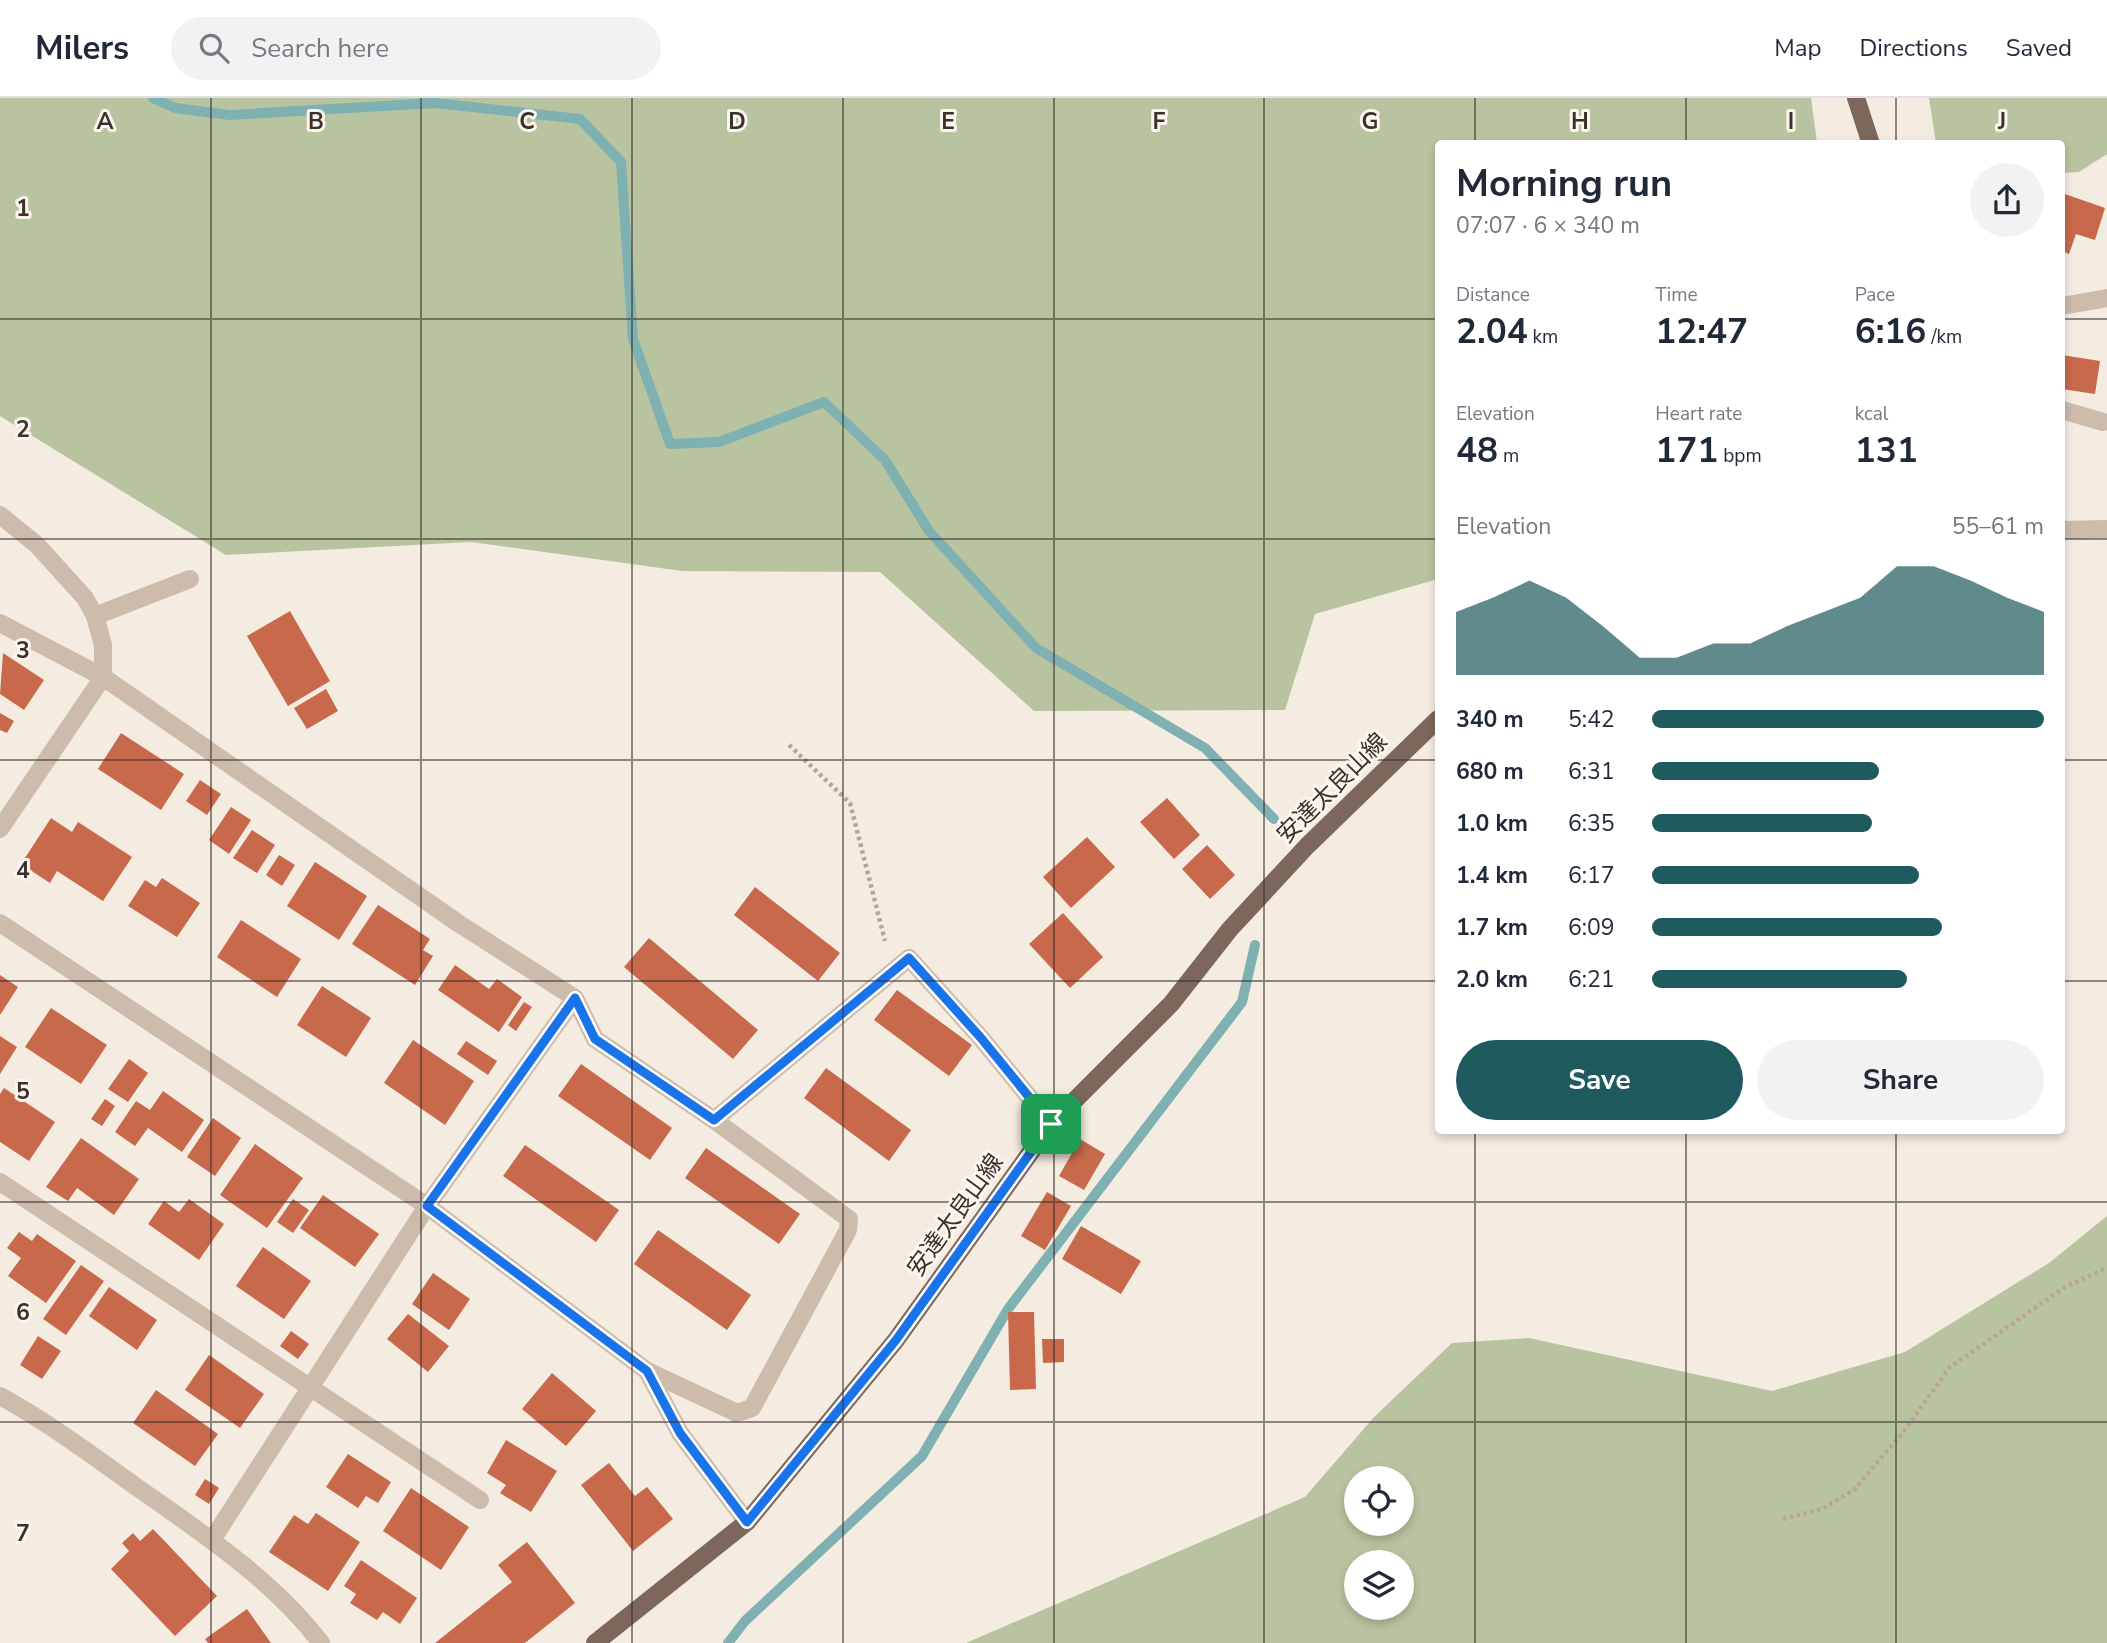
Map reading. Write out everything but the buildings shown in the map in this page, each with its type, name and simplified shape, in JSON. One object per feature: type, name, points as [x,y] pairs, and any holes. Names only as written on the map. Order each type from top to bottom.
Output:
[{"type":"main road","points":[[1856,98],[1870,140]]},
{"type":"main road","name":"安達太良山線","points":[[596,1643],[747,1522],[896,1340],[1051,1124],[1171,1004],[1230,929],[1307,846],[1435,722]]},
{"type":"street","points":[[2065,305],[2107,298]]},
{"type":"street","points":[[2065,411],[2103,422]]},
{"type":"street","points":[[0,515],[37,545],[85,598],[95,617],[103,645],[103,677],[0,829]]},
{"type":"street","points":[[2065,530],[2107,529]]},
{"type":"street","points":[[95,617],[190,579]]},
{"type":"street","points":[[0,623],[103,677],[458,923],[575,998],[595,1039],[714,1120],[849,1219],[848,1230],[752,1408],[737,1413],[647,1371],[427,1206],[0,923]]},
{"type":"street","points":[[714,1120],[909,958],[981,1038],[1051,1124]]},
{"type":"street","points":[[212,1540],[427,1206],[575,998]]},
{"type":"street","points":[[0,1181],[480,1500]]},
{"type":"street","points":[[647,1371],[680,1433],[747,1522]]},
{"type":"street","points":[[0,1396],[36,1416],[212,1540],[303,1620],[321,1643]]},
{"type":"path","points":[[789,745],[850,803],[892,971]]},
{"type":"path","points":[[1783,1519],[1822,1508],[1854,1490],[1905,1430],[1949,1368],[2065,1287],[2107,1268]]},
{"type":"green space","points":[[0,98],[1811,98],[1817,140],[1435,140],[1435,580],[1315,614],[1285,710],[1034,711],[880,572],[682,571],[471,542],[226,555],[0,416]]},
{"type":"green space","points":[[1929,98],[2107,98],[2107,154],[2079,172],[2065,173],[2065,140],[1936,140]]},
{"type":"green space","points":[[2107,1216],[2107,1643],[966,1643],[1305,1497],[1374,1417],[1452,1343],[1529,1338],[1772,1391],[1905,1352],[2049,1263]]},
{"type":"waterway","points":[[153,98],[175,108],[230,115],[435,103],[580,119],[621,162],[633,339],[670,444],[719,442],[824,402],[885,460],[929,531],[1036,648],[1205,748],[1274,819]]},
{"type":"waterway","points":[[728,1643],[745,1621],[922,1456],[1008,1309],[1242,1002],[1255,945]]},
{"type":"route","points":[[909,958],[981,1038],[1051,1124],[896,1340],[747,1522],[715,1483],[680,1433],[647,1371],[539,1287],[427,1206],[575,998],[595,1039],[714,1120],[909,958]]}]
